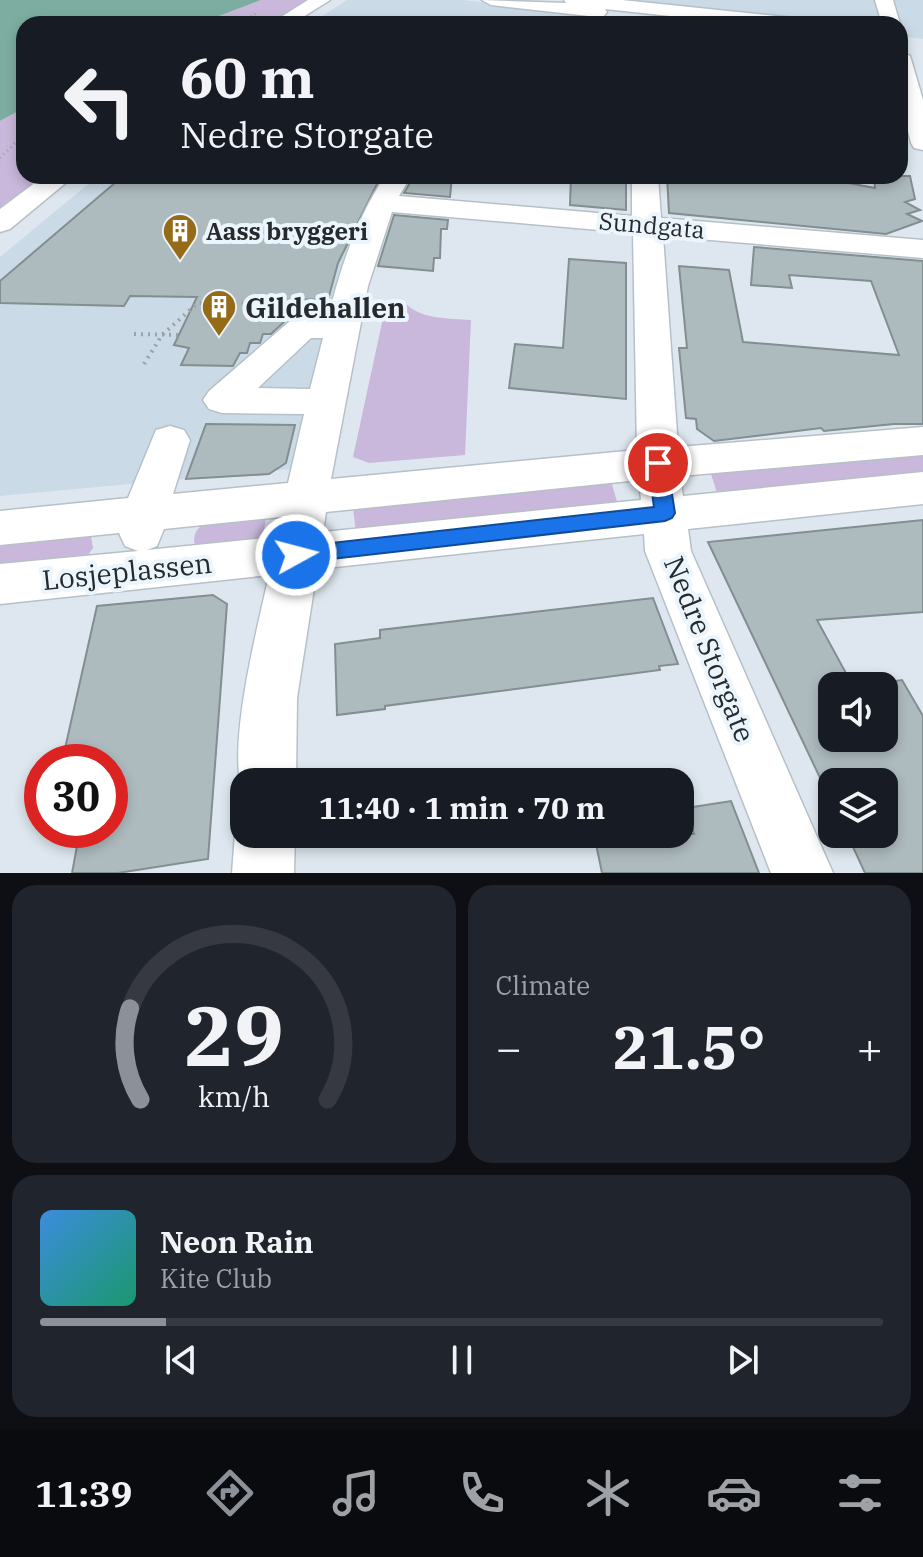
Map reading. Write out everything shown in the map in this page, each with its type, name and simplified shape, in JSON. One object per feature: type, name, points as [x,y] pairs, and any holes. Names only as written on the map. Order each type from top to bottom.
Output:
[{"type":"street","points":[[293,16],[321,0]]},
{"type":"street","points":[[491,0],[658,16]]},
{"type":"street","points":[[573,0],[623,14]]},
{"type":"street","points":[[908,67],[916,130]]},
{"type":"street","points":[[0,223],[51,184]]},
{"type":"street","name":"Nedre Storgate","points":[[645,184],[661,488],[668,551],[802,873]]},
{"type":"street","points":[[268,768],[270,698],[326,402],[352,286],[389,189]]},
{"type":"street","name":"Sundgata","points":[[389,189],[648,225],[923,249]]},
{"type":"street","points":[[326,402],[222,400],[302,328],[342,328]]},
{"type":"street","points":[[135,570],[145,513],[170,440]]},
{"type":"street","name":"Losjeplassen","points":[[0,584],[296,555],[923,441]]},
{"type":"street","name":"Losjeplassen","points":[[0,528],[307,497],[661,488],[923,488]]},
{"type":"street","points":[[263,873],[264,848]]},
{"type":"path","points":[[0,158],[16,142]]},
{"type":"path","points":[[144,364],[162,335],[198,303],[286,304]]},
{"type":"path","points":[[134,334],[179,335]]},
{"type":"shaded area","points":[[0,0],[261,0],[219,16],[16,16],[16,112],[0,121]]},
{"type":"shaded area","points":[[261,0],[312,0],[284,16],[219,16]]},
{"type":"shaded area","points":[[347,0],[463,0],[592,16],[322,16]]},
{"type":"shaded area","points":[[573,0],[923,0],[923,39],[908,37],[908,16],[720,16]]},
{"type":"shaded area","points":[[16,112],[16,184],[37,184],[0,212],[0,121]]},
{"type":"shaded area","points":[[88,184],[401,184],[381,203],[312,467],[0,496],[0,257]]},
{"type":"shaded area","points":[[386,304],[406,304],[428,316],[471,320],[465,455],[369,463],[353,457]]},
{"type":"shaded area","points":[[923,453],[923,476],[718,496],[711,474]]},
{"type":"shaded area","points":[[611,481],[618,505],[356,534],[353,507]]},
{"type":"shaded area","points":[[266,514],[263,543],[197,546],[194,542],[196,532],[211,520]]},
{"type":"shaded area","points":[[91,537],[93,548],[86,558],[0,573],[0,541]]},
{"type":"building","points":[[910,176],[915,199],[905,202],[920,210],[907,214],[922,221],[886,234],[669,213],[667,184],[854,184],[875,188],[875,184],[908,184]]},
{"type":"building","points":[[114,184],[377,184],[338,263],[328,300],[292,299],[284,322],[271,334],[263,334],[260,343],[250,343],[247,353],[240,353],[233,366],[181,365],[189,348],[174,345],[197,297],[130,296],[124,306],[0,303],[0,281]]},
{"type":"building","points":[[409,184],[451,184],[450,197],[404,193]]},
{"type":"building","points":[[571,184],[626,184],[626,210],[570,205]]},
{"type":"building","points":[[394,215],[448,220],[447,229],[441,229],[440,258],[434,258],[433,271],[378,266]]},
{"type":"building","points":[[754,247],[923,261],[923,424],[824,431],[821,428],[714,441],[697,429],[696,419],[686,418],[679,348],[687,348],[679,266],[729,270],[743,342],[899,355],[871,281],[789,275],[792,288],[751,285]]},
{"type":"building","points":[[569,259],[626,263],[626,399],[509,388],[515,344],[563,348]]},
{"type":"building","points":[[206,424],[295,425],[286,463],[269,474],[186,479]]},
{"type":"building","points":[[923,520],[923,612],[817,620],[845,672],[818,672],[818,752],[898,752],[898,681],[902,680],[923,716],[923,873],[865,873],[853,848],[898,848],[898,768],[818,768],[818,774],[708,542]]},
{"type":"building","points":[[213,595],[227,604],[208,859],[118,873],[72,873],[77,848],[128,848],[128,744],[66,744],[97,606]]},
{"type":"building","points":[[653,598],[678,664],[659,666],[660,670],[337,715],[335,644],[380,638],[380,630]]},
{"type":"building","points":[[731,801],[759,873],[602,873],[597,848],[694,848],[694,807]]},
{"type":"place","name":"Aass bryggeri","points":[[180,262]]},
{"type":"place","name":"Gildehallen","points":[[219,338]]},
{"type":"route","points":[[296,555],[665,513],[658,463]]}]
